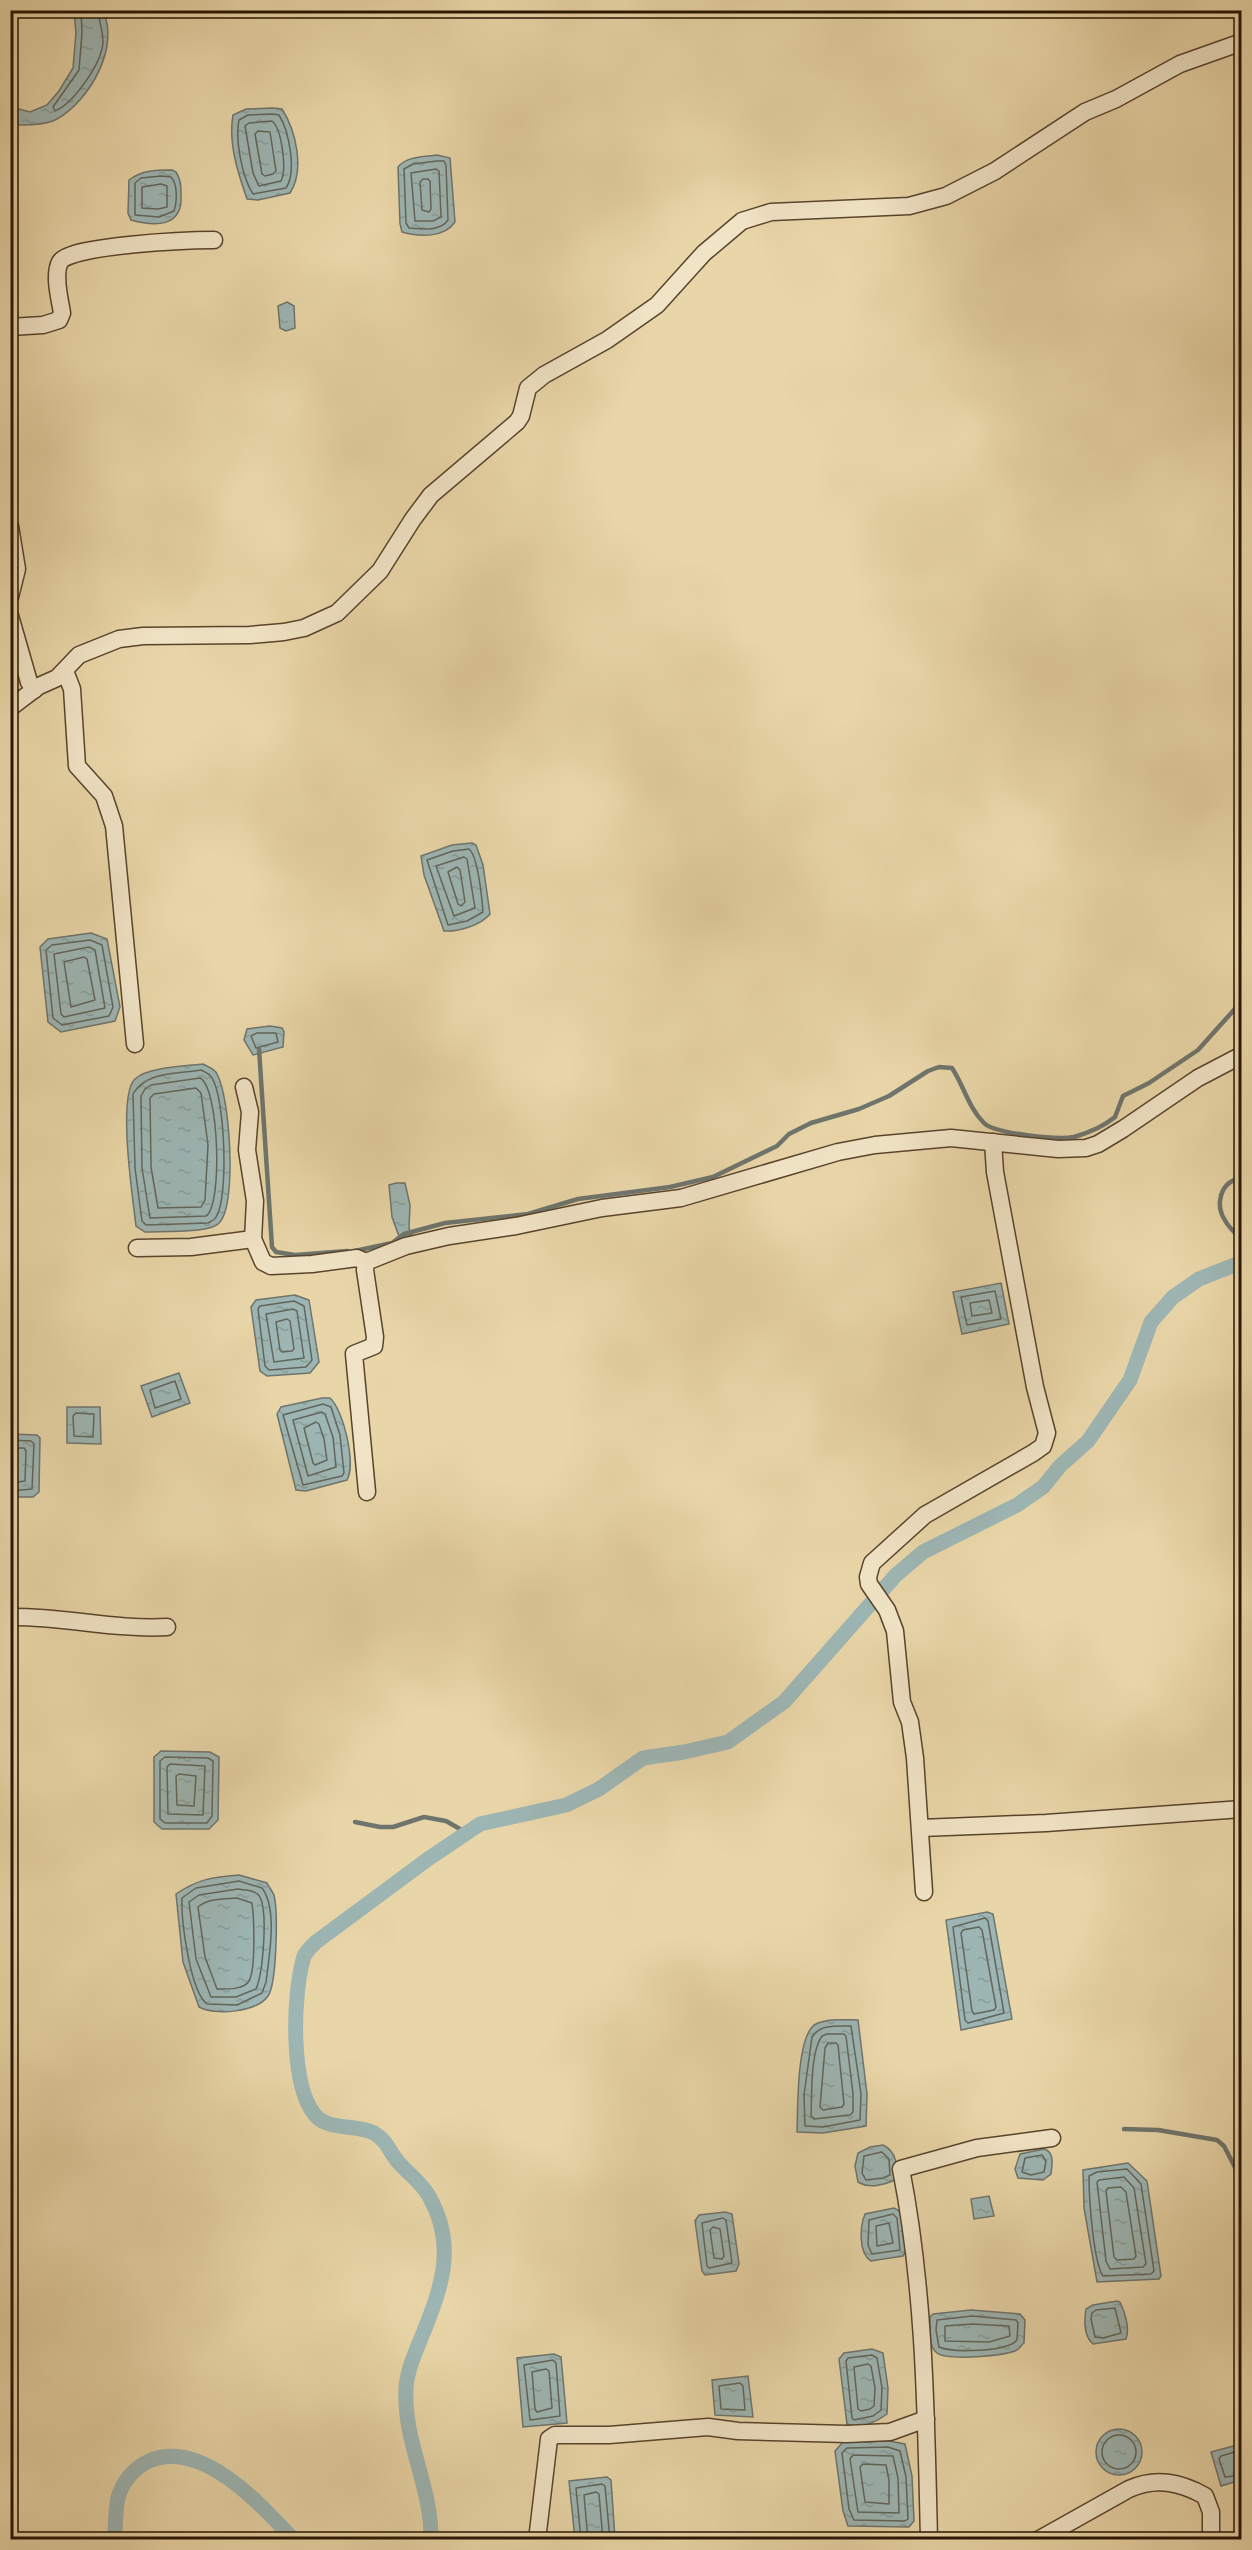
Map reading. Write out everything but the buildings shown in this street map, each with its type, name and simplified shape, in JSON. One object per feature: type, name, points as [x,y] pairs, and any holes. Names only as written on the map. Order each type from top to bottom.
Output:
[{"type":"street","points":[[10,708],[64,671],[79,655],[119,639],[143,636],[250,635],[284,632],[304,628],[337,613],[380,571],[431,495],[517,422],[521,416],[528,387],[544,375],[607,340],[657,304],[704,253],[742,221],[771,213],[909,206],[946,196],[995,171],[1085,112],[1133,91],[1180,64],[1242,42]]},
{"type":"street","points":[[10,327],[43,325],[59,320],[62,313],[57,269],[66,256],[91,250],[183,240],[214,240]]},
{"type":"street","points":[[10,526],[17,569],[10,597]]},
{"type":"street","points":[[10,616],[29,682],[34,690]]},
{"type":"street","points":[[64,671],[72,689],[77,766],[104,796],[114,826],[135,1044]]},
{"type":"street","points":[[244,1087],[250,1112],[247,1150],[255,1201],[253,1239],[263,1262],[271,1266],[312,1264],[357,1258],[366,1262],[406,1246],[449,1236],[516,1226],[602,1208],[681,1198],[838,1152],[905,1141],[951,1138],[1058,1149],[1086,1148],[1098,1144],[1123,1129],[1198,1078],[1242,1055]]},
{"type":"street","points":[[924,1892],[913,1740],[910,1722],[902,1701],[895,1631],[888,1610],[870,1584],[868,1577],[872,1563],[926,1515],[1033,1453],[1042,1446],[1047,1434],[1035,1387],[993,1161],[993,1142]]},
{"type":"street","points":[[137,1248],[191,1246],[253,1239]]},
{"type":"street","points":[[366,1262],[365,1270],[375,1337],[374,1346],[354,1354],[367,1492]]},
{"type":"street","points":[[10,1617],[52,1618],[114,1627],[167,1627]]},
{"type":"street","points":[[921,1828],[1046,1823],[1242,1809]]},
{"type":"street","points":[[929,2540],[922,2326],[915,2251],[901,2169],[977,2148],[1052,2138]]},
{"type":"street","points":[[537,2540],[545,2484],[547,2446],[549,2439],[555,2435],[609,2436],[708,2427],[738,2432],[847,2434],[890,2432],[926,2420]]},
{"type":"street","points":[[1038,2540],[1144,2482],[1168,2482],[1189,2487],[1205,2496],[1210,2512],[1210,2540]]},
{"type":"water","points":[[74,11],[103,11],[107,25],[108,40],[105,56],[91,86],[69,110],[57,119],[47,123],[11,124],[11,107],[30,112],[47,105],[73,68],[76,33]]},
{"type":"water","points":[[246,109],[282,109],[295,139],[298,162],[295,184],[290,193],[258,200],[247,199],[233,147],[233,115]]},
{"type":"water","points":[[437,155],[450,158],[455,222],[438,234],[416,235],[402,232],[398,167],[411,159]]},
{"type":"water","points":[[172,170],[178,175],[181,186],[178,213],[173,219],[158,224],[131,220],[128,213],[129,180],[144,172]]},
{"type":"water","points":[[287,302],[294,306],[295,328],[286,331],[280,328],[278,306]]},
{"type":"water","points":[[472,843],[476,845],[483,865],[490,914],[469,927],[444,931],[424,875],[421,856],[452,845]]},
{"type":"water","points":[[91,933],[107,939],[120,1007],[115,1021],[61,1032],[48,1022],[40,947],[48,939]]},
{"type":"water","points":[[270,1026],[282,1028],[283,1047],[253,1055],[244,1040],[247,1029]]},
{"type":"water","points":[[203,1064],[216,1072],[222,1086],[225,1104],[230,1172],[229,1194],[225,1211],[220,1222],[215,1226],[185,1231],[145,1232],[136,1226],[130,1172],[127,1105],[130,1089],[135,1079],[148,1072]]},
{"type":"water","points":[[405,1183],[410,1205],[409,1228],[412,1235],[400,1239],[392,1217],[389,1185]]},
{"type":"water","points":[[1001,1283],[1009,1324],[962,1334],[953,1292]]},
{"type":"water","points":[[295,1295],[309,1300],[319,1362],[310,1373],[267,1376],[260,1371],[251,1307],[256,1300]]},
{"type":"water","points":[[179,1373],[190,1403],[152,1417],[141,1386]]},
{"type":"water","points":[[330,1398],[344,1425],[350,1462],[347,1480],[306,1491],[296,1490],[277,1414],[281,1407]]},
{"type":"water","points":[[67,1407],[100,1407],[101,1444],[67,1443]]},
{"type":"water","points":[[11,1434],[37,1435],[40,1438],[39,1492],[33,1497],[11,1497]]},
{"type":"water","points":[[161,1751],[210,1752],[219,1757],[218,1820],[209,1829],[162,1829],[154,1822],[154,1757]]},
{"type":"water","points":[[239,1875],[267,1883],[274,1895],[276,1947],[271,1989],[263,2001],[246,2009],[225,2012],[206,2010],[199,2007],[183,1962],[176,1894],[191,1885],[206,1880]]},
{"type":"water","points":[[987,1912],[993,1914],[1012,2019],[961,2030],[946,1920]]},
{"type":"water","points":[[858,2020],[867,2094],[866,2126],[823,2133],[797,2132],[801,2057],[809,2031],[816,2024],[826,2021]]},
{"type":"water","points":[[883,2145],[894,2155],[897,2170],[895,2180],[872,2186],[858,2182],[855,2166],[858,2153],[870,2147]]},
{"type":"water","points":[[1044,2149],[1051,2156],[1051,2174],[1043,2180],[1018,2178],[1015,2169],[1020,2154]]},
{"type":"water","points":[[1128,2163],[1147,2181],[1161,2276],[1159,2279],[1097,2282],[1084,2208],[1083,2170]]},
{"type":"water","points":[[989,2196],[994,2216],[974,2219],[971,2199]]},
{"type":"water","points":[[894,2208],[904,2220],[906,2251],[903,2256],[871,2261],[862,2246],[861,2232],[865,2214]]},
{"type":"water","points":[[725,2212],[732,2214],[739,2264],[736,2271],[705,2275],[702,2271],[695,2221],[699,2215]]},
{"type":"water","points":[[1120,2302],[1124,2311],[1126,2339],[1093,2344],[1085,2328],[1086,2309],[1093,2305]]},
{"type":"water","points":[[971,2310],[1020,2314],[1025,2320],[1024,2343],[1017,2350],[989,2356],[952,2357],[937,2353],[931,2341],[930,2317],[933,2314]]},
{"type":"water","points":[[872,2349],[883,2353],[888,2388],[887,2414],[868,2424],[852,2426],[847,2424],[839,2359],[844,2353]]},
{"type":"water","points":[[554,2354],[561,2357],[567,2423],[523,2427],[517,2358]]},
{"type":"water","points":[[748,2376],[753,2417],[715,2415],[712,2380]]},
{"type":"water","points":[[1119,2429],[1135,2436],[1142,2452],[1135,2468],[1119,2475],[1103,2468],[1096,2452],[1103,2436]]},
{"type":"water","points":[[889,2441],[905,2444],[912,2476],[914,2521],[909,2527],[848,2526],[843,2511],[835,2451],[843,2442]]},
{"type":"water","points":[[1241,2444],[1241,2480],[1221,2486],[1211,2452]]},
{"type":"water","points":[[607,2477],[611,2480],[615,2539],[575,2539],[569,2481]]},
{"type":"waterway","points":[[355,1251],[392,1243],[404,1234],[445,1223],[528,1214],[578,1199],[670,1187],[713,1177],[777,1146],[789,1134],[811,1123],[859,1109],[889,1096],[928,1071],[939,1067],[952,1068],[974,1110],[990,1127],[1027,1135],[1055,1138],[1074,1137],[1096,1129],[1111,1120],[1115,1117],[1123,1096],[1149,1083],[1198,1050],[1242,1001]]},
{"type":"waterway","points":[[259,1049],[272,1247],[276,1252],[295,1255],[347,1251]]},
{"type":"waterway","points":[[1242,1178],[1235,1180],[1224,1189],[1220,1201],[1222,1215],[1242,1241]]},
{"type":"waterway","points":[[431,2540],[427,2501],[409,2427],[406,2388],[412,2362],[440,2285],[443,2268],[443,2234],[438,2216],[427,2193],[397,2160],[383,2140],[367,2130],[335,2125],[321,2120],[315,2115],[307,2101],[301,2083],[296,2040],[297,1995],[306,1953],[316,1942],[428,1859],[480,1824],[566,1805],[599,1789],[643,1758],[728,1742],[784,1702],[896,1575],[923,1552],[1017,1505],[1043,1487],[1060,1466],[1088,1441],[1130,1380],[1151,1322],[1173,1297],[1199,1279],[1242,1262]]},
{"type":"waterway","points":[[355,1822],[393,1827],[424,1817],[446,1821],[467,1833]]},
{"type":"waterway","points":[[1124,2129],[1158,2130],[1217,2140],[1224,2146],[1242,2181]]},
{"type":"waterway","points":[[114,2540],[118,2498],[126,2481],[149,2461],[169,2456],[190,2459],[210,2467],[229,2479],[248,2494],[294,2540]]}]
